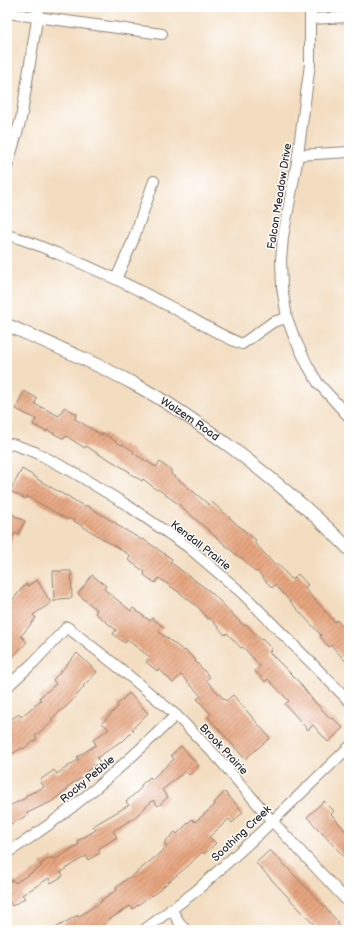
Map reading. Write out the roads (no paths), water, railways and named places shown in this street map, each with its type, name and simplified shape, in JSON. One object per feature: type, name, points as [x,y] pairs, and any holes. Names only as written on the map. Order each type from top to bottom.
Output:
[{"type":"street","points":[[7,167],[21,119],[39,7]]},
{"type":"street","name":"Falcon Meadow Drive","points":[[310,7],[310,64],[298,155],[283,237],[281,260],[282,288],[287,318],[294,337],[318,383],[349,417]]},
{"type":"street","points":[[7,13],[162,34]]},
{"type":"street","points":[[310,19],[349,17]]},
{"type":"street","points":[[298,155],[349,152]]},
{"type":"street","points":[[116,279],[132,243],[154,181]]},
{"type":"street","points":[[7,235],[20,238],[82,263],[190,316],[222,335],[242,344],[272,322],[287,318]]},
{"type":"street","name":"Walzem Road","points":[[7,325],[84,358],[138,386],[175,408],[206,429],[274,480],[335,534],[349,549]]},
{"type":"street","name":"Kendall Prairie","points":[[9,445],[35,452],[73,472],[127,505],[188,547],[243,594],[349,701]]},
{"type":"street","name":"Brook Prairie","points":[[7,687],[34,662],[67,627],[176,715],[219,759],[272,821],[349,903]]},
{"type":"street","name":"Rocky Pebble","points":[[7,853],[56,820],[85,798],[136,754],[176,715]]},
{"type":"street","name":"Soothing Creek","points":[[144,930],[196,891],[349,747]]},
{"type":"street","points":[[171,910],[186,930]]}]
